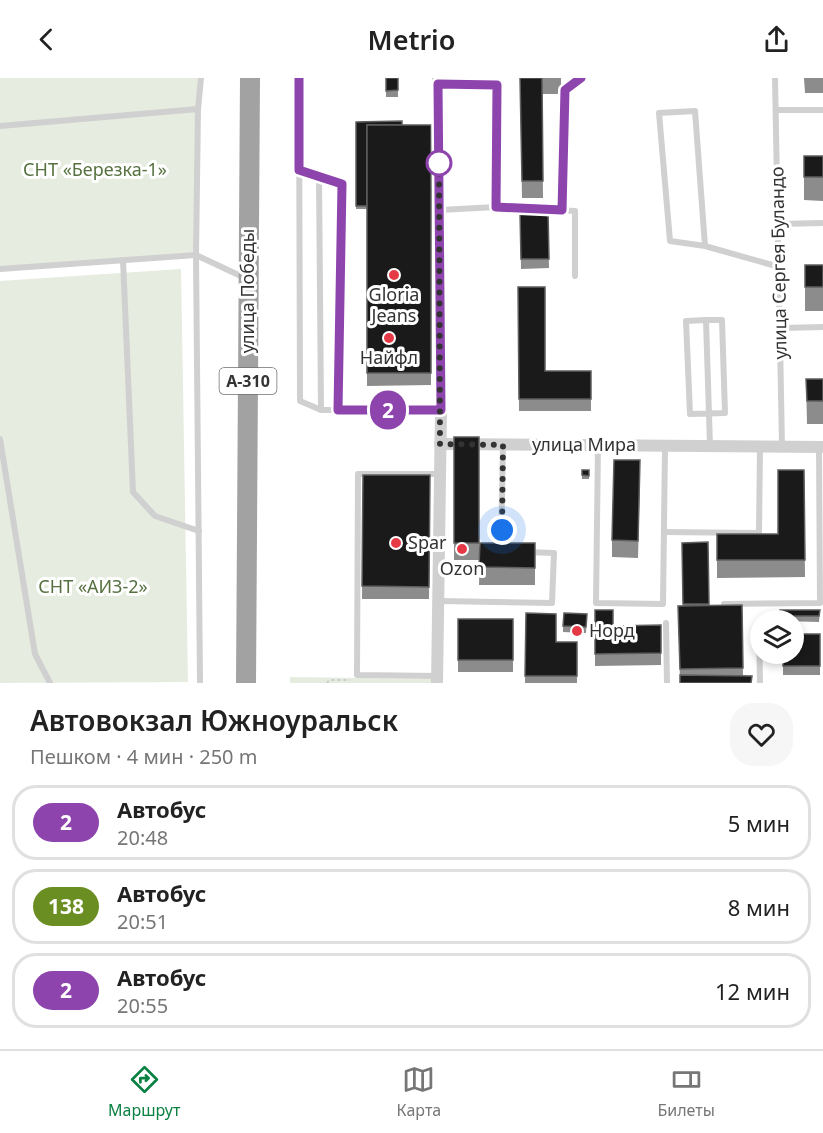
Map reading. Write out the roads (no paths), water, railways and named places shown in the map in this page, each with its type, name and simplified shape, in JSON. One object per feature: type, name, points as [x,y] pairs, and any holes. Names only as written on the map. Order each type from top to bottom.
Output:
[{"type":"highway","name":"улица Победы","points":[[246,683],[249,78]]},
{"type":"street","points":[[437,680],[441,410],[438,81]]},
{"type":"street","name":"улица Мира","points":[[440,444],[821,447]]},
{"type":"lane","points":[[200,683],[196,255],[198,109],[201,78]]},
{"type":"lane","points":[[299,78],[300,401],[321,410],[441,410]]},
{"type":"lane","points":[[562,210],[565,90],[581,78]]},
{"type":"lane","name":"улица Сергея Буландо","points":[[775,78],[782,447]]},
{"type":"lane","points":[[438,81],[497,85],[496,207]]},
{"type":"lane","points":[[0,126],[198,109]]},
{"type":"lane","points":[[776,110],[823,110]]},
{"type":"lane","points":[[705,246],[695,111],[659,113],[670,241],[705,246],[779,267]]},
{"type":"lane","points":[[299,170],[342,184],[338,410]]},
{"type":"lane","points":[[320,176],[321,410]]},
{"type":"lane","points":[[439,210],[496,207],[575,211],[575,276]]},
{"type":"lane","points":[[778,224],[823,223]]},
{"type":"lane","points":[[0,269],[196,255],[249,279]]},
{"type":"lane","points":[[123,260],[133,492],[154,516],[199,531]]},
{"type":"lane","points":[[706,320],[710,446]]},
{"type":"lane","points":[[706,320],[722,320],[725,413],[690,414],[686,321],[706,320]]},
{"type":"lane","points":[[780,328],[823,327]]},
{"type":"lane","points":[[0,439],[35,654],[50,683]]},
{"type":"lane","points":[[503,445],[501,552],[512,552]]},
{"type":"lane","points":[[598,445],[596,603],[663,604],[665,446]]},
{"type":"lane","points":[[664,532],[759,533],[760,447]]},
{"type":"lane","points":[[724,604],[820,603],[821,447]]},
{"type":"lane","points":[[437,680],[357,675],[358,474],[440,474]]},
{"type":"lane","points":[[438,601],[552,603],[554,553],[522,552]]},
{"type":"lane","points":[[666,623],[667,683]]},
{"type":"lane","points":[[760,664],[760,683]]},
{"type":"place","name":"Gloria Jeans","points":[[394,275]]},
{"type":"place","name":"Найфл","points":[[389,338]]},
{"type":"place","name":"Spar","points":[[396,543]]},
{"type":"place","name":"Ozon","points":[[462,549]]},
{"type":"place","name":"Норд","points":[[577,631]]},
{"type":"park label","name":"СНТ «Березка-1»","points":[[95,170]]},
{"type":"park label","name":"СНТ «АИЗ-2»","points":[[93,587]]}]
